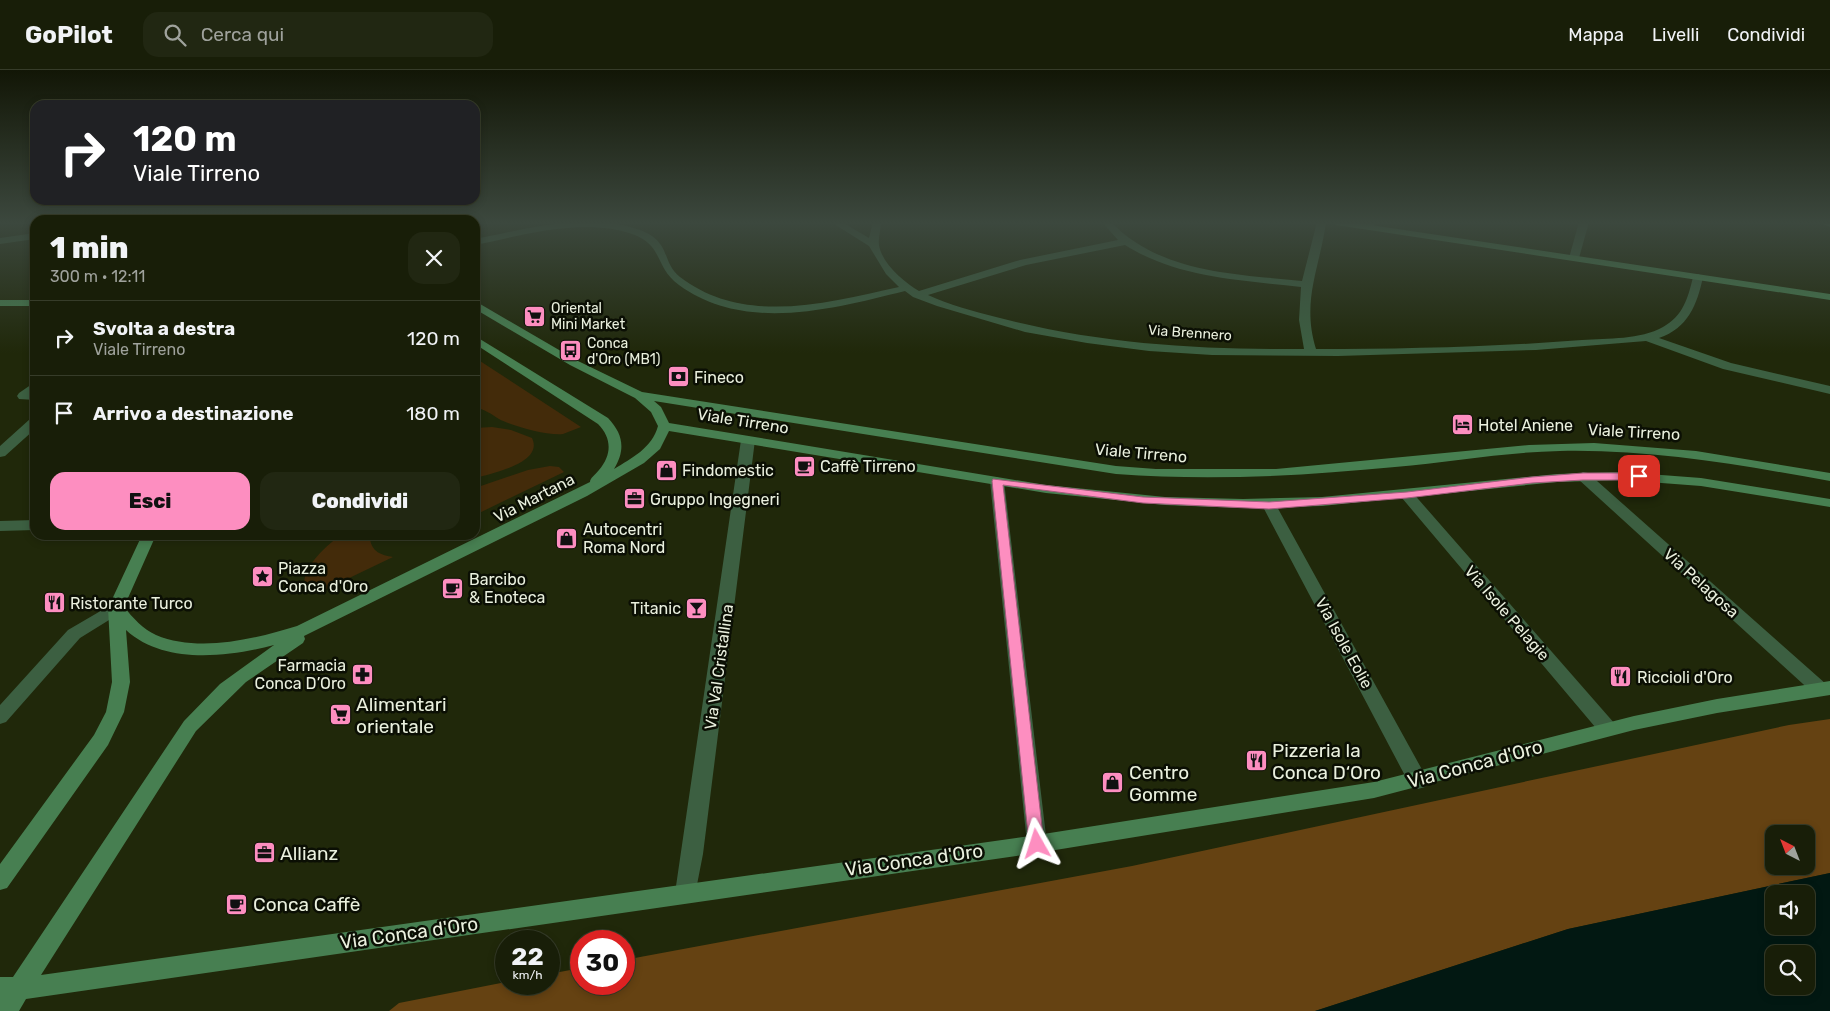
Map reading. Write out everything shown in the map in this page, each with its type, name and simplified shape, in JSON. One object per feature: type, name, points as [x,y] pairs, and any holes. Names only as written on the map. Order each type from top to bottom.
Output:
[{"type":"street","points":[[666,266],[669,272],[695,292],[718,302],[761,310],[811,309],[906,288]]},
{"type":"street","name":"Via Brennero","points":[[885,266],[906,288],[917,294],[996,322],[1056,334],[1180,349],[1311,352],[1559,345],[1648,338]]},
{"type":"street","points":[[917,294],[1010,266]]},
{"type":"street","points":[[1184,266],[1306,285]]},
{"type":"street","points":[[1311,266],[1306,285],[1303,328],[1311,352]]},
{"type":"street","points":[[1626,266],[1830,297]]},
{"type":"street","points":[[1648,338],[1666,330],[1687,314],[1698,277]]},
{"type":"street","points":[[0,304],[30,303]]},
{"type":"street","name":"Viale Tirreno","points":[[480,307],[574,363],[639,396],[1057,462],[1156,474],[1286,473],[1572,447],[1675,451],[1830,477]]},
{"type":"street","points":[[1648,338],[1727,366],[1830,390]]},
{"type":"street","points":[[480,342],[603,421],[612,430],[616,440],[614,457],[601,477],[582,494]]},
{"type":"street","points":[[30,390],[23,396],[30,396]]},
{"type":"street","points":[[639,396],[657,410],[664,426]]},
{"type":"street","points":[[0,453],[30,426]]},
{"type":"street","name":"Viale Tirreno","points":[[664,426],[997,481],[1143,500],[1269,505],[1407,495],[1532,480],[1583,476],[1622,476],[1692,480],[1830,503]]},
{"type":"street","name":"Via Martana","points":[[376,594],[582,494],[623,471],[649,452],[662,435],[664,426]]},
{"type":"street","name":"Via Val Cristallina","points":[[686,893],[694,854],[748,440]]},
{"type":"street","name":"Via Pelagosa","points":[[1583,476],[1825,689]]},
{"type":"street","points":[[997,481],[1037,844]]},
{"type":"street","name":"Via Isole Pelagie","points":[[1407,495],[1608,729]]},
{"type":"street","name":"Via Isole Eolie","points":[[1269,505],[1418,781]]},
{"type":"street","points":[[0,526],[30,525]]},
{"type":"street","points":[[0,881],[101,740],[112,720],[121,682],[116,608],[147,540]]},
{"type":"street","points":[[116,608],[134,628],[155,641],[173,646],[217,648],[257,643],[292,634],[376,594]]},
{"type":"street","points":[[5,1011],[10,989],[162,766],[205,709],[254,665],[376,594]]},
{"type":"street","points":[[0,717],[74,634],[116,608]]},
{"type":"street","name":"Via Conca d'Oro","points":[[10,989],[1037,844],[1418,781],[1608,729],[1773,696],[1825,689]]},
{"type":"shaded area","points":[[480,361],[581,427],[563,434],[540,432],[505,422],[480,409]]},
{"type":"shaded area","points":[[492,427],[511,430],[532,438],[534,447],[531,454],[514,466],[480,477],[480,428]]},
{"type":"shaded area","points":[[550,466],[559,467],[564,472],[480,513],[480,486],[528,470]]},
{"type":"shaded area","points":[[334,540],[370,540],[375,550],[381,554],[393,557],[320,592],[311,593],[305,590],[306,574],[315,559]]},
{"type":"shaded area","points":[[1830,719],[1830,873],[1774,885],[1765,885],[1765,887],[1568,929],[1315,1011],[389,1011],[399,1003],[495,984],[495,995],[560,995],[560,972],[570,970],[570,995],[635,995],[635,958],[1132,866],[1789,725]]},
{"type":"water","points":[[1830,873],[1830,1011],[1315,1011],[1568,929],[1765,887],[1765,935],[1815,935],[1815,885],[1774,885]]},
{"type":"place","name":"Oriental Mini Market","points":[[535,316]]},
{"type":"place","name":"Conca d'Oro (MB1)","points":[[571,351]]},
{"type":"place","name":"Fineco","points":[[678,377]]},
{"type":"place","name":"Hotel Aniene","points":[[1462,425]]},
{"type":"place","name":"Caffè Tirreno","points":[[804,466]]},
{"type":"place","name":"Findomestic","points":[[666,470]]},
{"type":"place","name":"Gruppo Ingegneri","points":[[634,499]]},
{"type":"place","name":"Autocentri Roma Nord","points":[[567,538]]},
{"type":"place","name":"Piazza Conca d'Oro","points":[[262,577]]},
{"type":"place","name":"Barcibo & Enoteca","points":[[453,588]]},
{"type":"place","name":"Ristorante Turco","points":[[54,603]]},
{"type":"place","name":"Titanic","points":[[697,608]]},
{"type":"place","name":"Farmacia Conca D’Oro","points":[[362,674]]},
{"type":"place","name":"Riccioli d'Oro","points":[[1621,677]]},
{"type":"place","name":"Alimentari orientale","points":[[340,715]]},
{"type":"place","name":"Pizzeria la Conca D‘Oro","points":[[1256,761]]},
{"type":"place","name":"Centro Gomme","points":[[1113,783]]},
{"type":"place","name":"Allianz","points":[[264,853]]},
{"type":"place","name":"Conca Caffè","points":[[237,904]]},
{"type":"route","points":[[1037,844],[997,481],[1046,489],[1143,500],[1229,505],[1269,505],[1407,495],[1583,476],[1639,476]]}]
